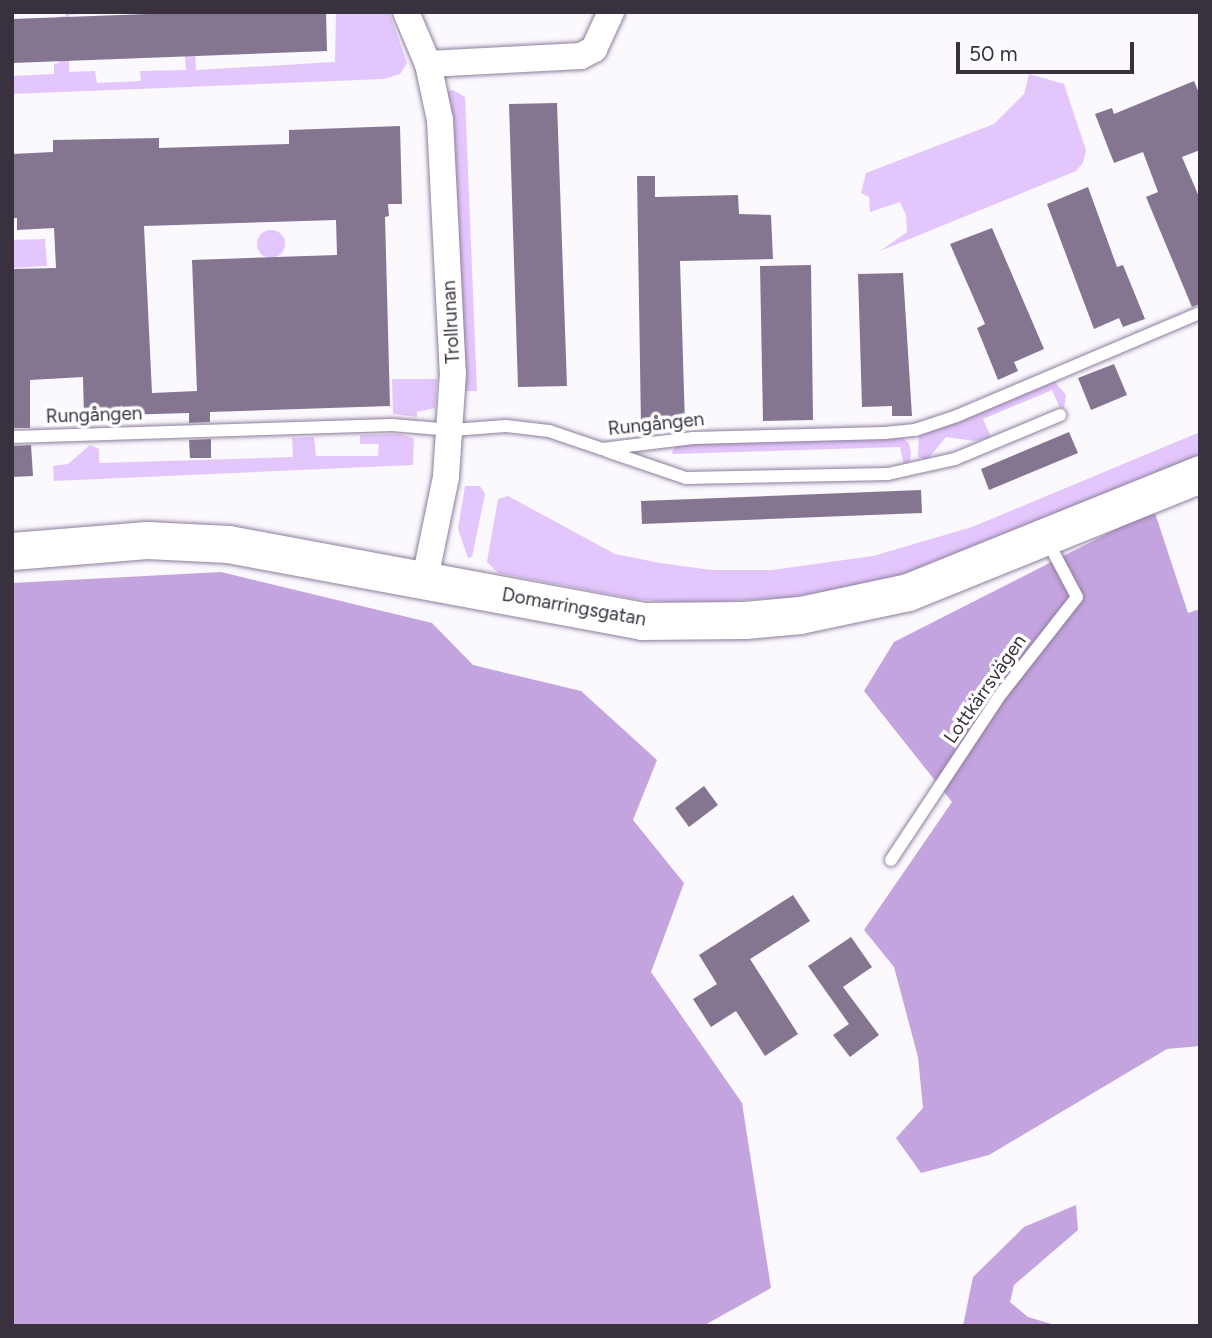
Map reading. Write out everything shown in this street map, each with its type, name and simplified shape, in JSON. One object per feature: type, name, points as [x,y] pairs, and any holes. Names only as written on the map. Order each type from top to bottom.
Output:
[{"type":"street","name":"Trollrunan","points":[[406,12],[428,64],[443,146],[452,430],[425,578]]},
{"type":"street","points":[[428,64],[581,56],[594,49],[611,12]]},
{"type":"street","name":"Domarringsgatan","points":[[12,551],[147,540],[228,544],[425,578],[642,621],[745,620],[800,615],[908,592],[1047,539],[1200,474]]},
{"type":"lane","name":"Rungången","points":[[12,437],[391,425],[452,430],[526,427],[601,449],[693,438],[915,430],[1200,313]]},
{"type":"lane","points":[[601,449],[686,478],[888,474],[955,459],[1060,415]]},
{"type":"lane","name":"Lottkärrsvägen","points":[[891,860],[1001,694],[1077,597],[1047,539]]},
{"type":"shaded area","points":[[66,12],[93,12],[69,15],[69,72],[95,71],[97,83],[141,81],[140,71],[186,70],[181,12],[194,12],[196,70],[335,62],[336,12],[389,12],[407,63],[400,74],[384,79],[12,94],[12,76],[54,74],[54,64],[59,63],[57,17],[66,16]]},
{"type":"shaded area","points":[[1029,74],[1064,84],[1086,150],[1083,163],[1076,171],[880,251],[907,232],[906,215],[900,202],[870,212],[869,197],[861,193],[866,173],[994,124],[1024,94]]},
{"type":"shaded area","points":[[453,90],[465,97],[477,391],[465,391],[458,209],[447,91]]},
{"type":"shaded area","points":[[271,230],[281,234],[285,244],[281,254],[271,258],[261,254],[257,244],[261,234]]},
{"type":"shaded area","points":[[45,239],[47,266],[12,268],[12,240]]},
{"type":"shaded area","points":[[392,379],[437,379],[435,408],[417,412],[417,417],[393,414]]},
{"type":"shaded area","points":[[1054,381],[1066,395],[1064,408],[1060,408],[1052,390],[983,419],[991,437],[975,441],[946,437],[927,460],[918,457],[919,435]]},
{"type":"shaded area","points":[[1200,432],[1200,459],[905,577],[796,597],[685,604],[635,599],[498,573],[487,562],[498,499],[508,496],[615,554],[660,563],[711,570],[772,570],[873,556],[972,527]]},
{"type":"shaded area","points":[[398,434],[414,438],[413,465],[54,481],[53,466],[68,464],[90,445],[99,449],[99,463],[293,457],[292,438],[314,437],[316,456],[378,456],[379,444],[360,444],[360,435]]},
{"type":"shaded area","points":[[901,437],[909,443],[911,452],[910,461],[904,465],[900,447],[672,454],[675,445],[682,443]]},
{"type":"shaded area","points":[[465,486],[480,486],[485,494],[472,557],[468,558],[458,529]]},
{"type":"shaded area","points":[[1154,510],[1188,613],[1200,609],[1200,1046],[1167,1049],[989,1155],[921,1173],[896,1138],[923,1108],[918,1057],[894,967],[864,930],[952,802],[864,691],[894,642]]},
{"type":"shaded area","points":[[221,572],[432,623],[473,665],[581,691],[657,760],[633,820],[684,883],[651,972],[742,1103],[771,1288],[703,1326],[12,1325],[12,583]]},
{"type":"shaded area","points":[[1076,1205],[1078,1230],[1014,1285],[1010,1302],[1028,1317],[1058,1326],[963,1326],[973,1277],[1024,1227]]},
{"type":"building","points":[[201,12],[326,12],[327,51],[12,63],[12,19]]},
{"type":"building","points":[[1194,81],[1200,95],[1200,150],[1182,157],[1200,199],[1200,304],[1192,307],[1146,197],[1158,192],[1143,152],[1114,163],[1095,114],[1112,108],[1114,114]]},
{"type":"building","points":[[557,103],[567,386],[518,387],[509,104]]},
{"type":"building","points":[[400,126],[402,204],[388,204],[389,216],[385,217],[390,406],[210,412],[210,422],[189,423],[189,413],[84,416],[83,377],[30,380],[30,428],[12,428],[12,269],[56,268],[54,228],[17,230],[17,218],[12,218],[12,154],[53,152],[53,140],[159,138],[159,148],[289,144],[289,130]],"holes":[[[336,220],[337,255],[192,260],[197,391],[152,393],[144,226]]]},
{"type":"building","points":[[637,176],[655,176],[655,197],[738,195],[739,214],[771,215],[773,259],[680,261],[685,425],[641,426]]},
{"type":"building","points":[[1088,187],[1117,267],[1123,265],[1145,319],[1123,327],[1119,318],[1094,329],[1047,204]]},
{"type":"building","points":[[992,228],[1044,349],[1014,362],[1018,371],[998,380],[977,328],[985,324],[950,244]]},
{"type":"building","points":[[811,265],[813,420],[763,421],[760,266]]},
{"type":"building","points":[[903,273],[912,416],[892,416],[892,406],[862,407],[858,274]]},
{"type":"building","points":[[1114,364],[1127,395],[1091,410],[1078,378]]},
{"type":"building","points":[[1069,432],[1078,453],[989,490],[981,469]]},
{"type":"building","points":[[211,439],[211,458],[190,458],[189,440]]},
{"type":"building","points":[[31,445],[33,476],[12,477],[12,446]]},
{"type":"building","points":[[921,490],[922,513],[642,524],[641,501]]},
{"type":"building","points":[[704,786],[718,805],[689,827],[675,808]]},
{"type":"building","points":[[793,895],[810,921],[750,959],[798,1034],[765,1056],[736,1011],[711,1027],[693,999],[717,984],[699,955]]},
{"type":"building","points":[[851,937],[872,967],[843,987],[879,1035],[850,1057],[833,1035],[849,1024],[808,966]]}]
